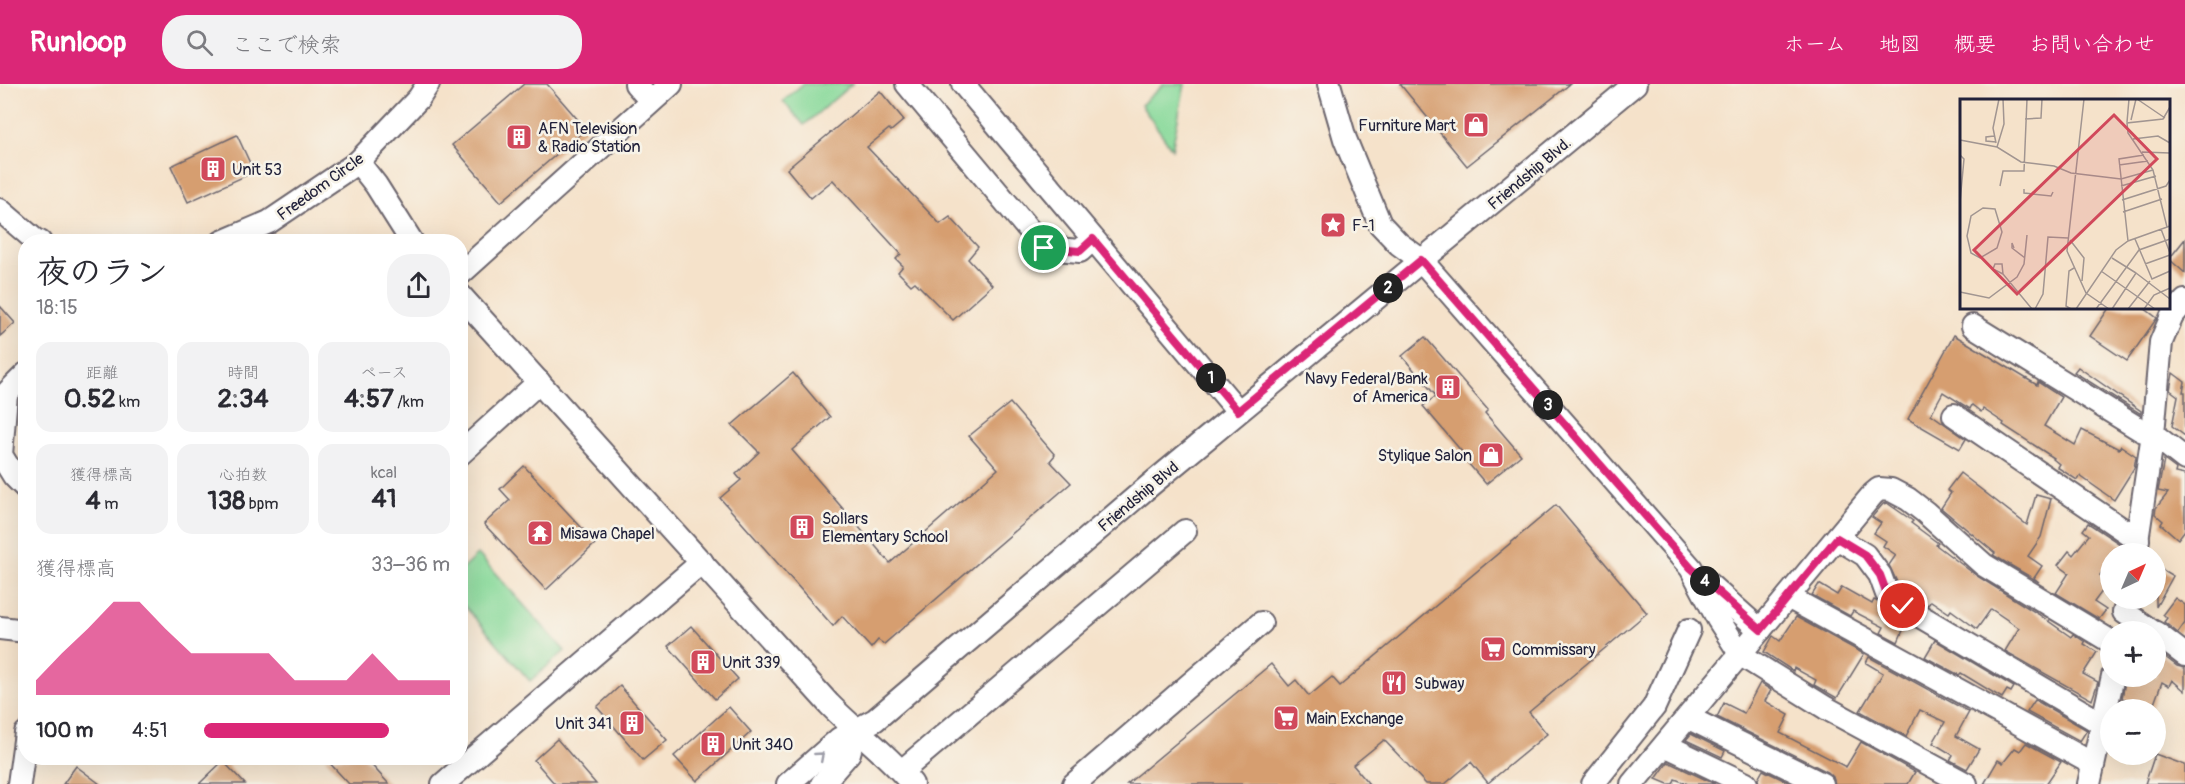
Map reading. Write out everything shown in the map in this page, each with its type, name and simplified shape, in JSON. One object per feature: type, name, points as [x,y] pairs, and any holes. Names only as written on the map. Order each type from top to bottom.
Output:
[{"type":"street","name":"Freedom Circle","points":[[241,234],[269,222],[358,162],[419,98],[428,84]]},
{"type":"street","points":[[636,84],[651,101]]},
{"type":"street","points":[[468,267],[671,84]]},
{"type":"street","points":[[907,84],[1044,248],[1080,251],[1093,239]]},
{"type":"street","points":[[963,84],[1238,411]]},
{"type":"street","points":[[1329,84],[1345,139],[1380,224],[1399,244],[1421,260],[1691,568],[1761,630]]},
{"type":"street","name":"Friendship Blvd.","points":[[1421,260],[1635,84]]},
{"type":"street","points":[[358,162],[376,185],[407,234]]},
{"type":"street","points":[[0,210],[28,234]]},
{"type":"street","name":"Friendship Blvd","points":[[788,784],[839,739],[875,720],[1238,411],[1421,260]]},
{"type":"street","points":[[2138,543],[2161,342],[2172,316],[2185,301]]},
{"type":"street","points":[[468,304],[829,704],[907,777],[1185,531]]},
{"type":"street","points":[[1973,326],[2141,430],[2152,434],[2185,459]]},
{"type":"street","points":[[18,382],[6,394],[0,456],[18,480]]},
{"type":"street","points":[[468,447],[539,382]]},
{"type":"street","points":[[1954,415],[2131,543]]},
{"type":"street","points":[[1632,784],[1873,494],[1880,489],[1891,490],[1925,512],[1984,564],[2100,635]]},
{"type":"street","points":[[1837,538],[1865,555],[1880,575],[1887,594],[1903,606],[2100,722]]},
{"type":"street","points":[[468,763],[702,562]]},
{"type":"street","points":[[1691,568],[1718,619],[1741,655],[1826,708],[1966,784]]},
{"type":"street","points":[[1788,597],[2091,774],[2100,728]]},
{"type":"street","points":[[1074,784],[1261,623]]},
{"type":"street","points":[[0,628],[18,630]]},
{"type":"street","points":[[1593,784],[1654,707],[1689,630]]},
{"type":"street","points":[[2166,641],[2185,656]]},
{"type":"street","points":[[1689,718],[1822,784]]},
{"type":"street","points":[[822,784],[849,753],[855,730]]},
{"type":"street","points":[[1665,745],[1746,784]]},
{"type":"street","points":[[19,784],[22,765]]},
{"type":"street","points":[[443,784],[465,765]]},
{"type":"green space","points":[[803,84],[852,84],[804,125],[783,101]]},
{"type":"green space","points":[[1164,84],[1185,84],[1172,149],[1141,105]]},
{"type":"green space","points":[[478,554],[565,651],[530,681],[468,610],[468,563]]},
{"type":"building","name":"AFN Television & Radio Station","points":[[524,84],[547,84],[586,129],[501,202],[452,145]]},
{"type":"building","name":"Furniture Mart","points":[[1400,84],[1570,84],[1467,166]]},
{"type":"building","points":[[880,91],[904,120],[867,147],[940,224],[950,217],[978,247],[968,259],[992,285],[953,320],[915,282],[911,285],[898,272],[903,266],[896,259],[901,254],[833,180],[811,198],[787,169]]},
{"type":"building","name":"Unit 53","points":[[237,135],[254,172],[188,202],[171,166]]},
{"type":"building","points":[[2185,239],[2185,273],[2170,258]]},
{"type":"building","points":[[0,306],[15,323],[0,336]]},
{"type":"building","points":[[2108,309],[2145,309],[2157,318],[2127,361],[2090,336]]},
{"type":"building","points":[[1954,335],[2061,397],[2044,426],[2075,445],[2082,430],[2119,449],[2121,446],[2136,456],[2134,468],[2114,500],[2080,476],[2077,480],[2057,467],[2059,464],[2054,458],[2003,425],[2004,423],[1983,409],[1981,412],[1972,405],[1970,409],[1943,392],[1931,414],[1966,439],[1960,449],[1908,419]]},
{"type":"building","points":[[1425,337],[1488,410],[1485,413],[1521,455],[1486,484],[1423,406],[1436,396],[1402,356]]},
{"type":"building","points":[[2078,367],[2141,411],[2141,414],[2074,372]]},
{"type":"building","name":"Sollars Elementary School","points":[[793,373],[830,417],[792,450],[890,563],[998,469],[969,436],[1010,403],[1055,455],[1050,461],[1071,483],[884,644],[878,640],[871,648],[842,616],[833,626],[720,498],[741,480],[736,474],[759,452],[732,425]]},
{"type":"building","points":[[2173,373],[2185,382],[2183,392],[2185,392],[2185,436],[2172,426],[2178,396],[2170,390]]},
{"type":"building","points":[[2164,460],[2176,469],[2175,473],[2185,475],[2185,530],[2178,539],[2161,524],[2163,521],[2155,514],[2156,508],[2168,493],[2158,491]]},
{"type":"building","name":"Misawa Chapel","points":[[524,466],[596,543],[546,590],[484,524],[510,500],[500,489]]},
{"type":"building","points":[[1960,473],[2027,525],[2036,495],[2051,499],[2041,537],[2028,556],[2042,566],[2034,578],[2039,582],[1993,555],[1995,553],[1941,508],[1951,493],[1947,490]]},
{"type":"building","points":[[1887,503],[1913,521],[1911,523],[1938,543],[1936,545],[1977,576],[2071,637],[2073,634],[2097,652],[2083,674],[2098,682],[2092,700],[2005,651],[2019,628],[1991,609],[1977,629],[1951,610],[1949,613],[1931,601],[1928,605],[1898,584],[1889,565],[1896,555],[1883,546],[1886,541],[1874,533],[1881,523],[1872,517],[1883,504]]},
{"type":"building","name":"Commissary","points":[[1556,505],[1647,613],[1529,712],[1547,734],[1488,783],[1471,762],[1445,784],[1426,784],[1384,740],[1353,765],[1369,784],[1127,784],[1271,664],[1289,686],[1296,680],[1309,696],[1332,677],[1340,686]]},
{"type":"building","points":[[2088,523],[2118,543],[2100,543],[2100,594],[2094,602],[2100,606],[2100,609],[2106,610],[2099,619],[2056,593],[2069,573],[2058,565],[2069,551],[2073,555],[2089,535],[2083,530]]},
{"type":"building","points":[[2166,572],[2173,576],[2166,589]]},
{"type":"building","points":[[1819,584],[1837,595],[1842,587],[1872,604],[1874,600],[1906,623],[1898,642],[1881,633],[1884,627],[1853,611],[1850,616],[1812,595]]},
{"type":"building","points":[[2175,598],[2185,605],[2185,623],[2178,633],[2166,624],[2167,618],[2163,614]]},
{"type":"building","points":[[1796,617],[1864,654],[1837,698],[1814,685],[1816,680],[1794,668],[1793,671],[1764,652],[1773,636],[1780,641]]},
{"type":"building","name":"Unit 339","points":[[691,626],[738,679],[715,699],[668,646]]},
{"type":"building","points":[[1935,640],[2014,687],[2011,692],[2007,690],[2002,698],[1961,673],[1959,675],[1925,657]]},
{"type":"building","points":[[1869,657],[1969,712],[1956,736],[1979,749],[1967,769],[1950,760],[1953,755],[1933,743],[1945,722],[1920,710],[1906,736],[1860,711],[1883,673],[1866,663]]},
{"type":"building","points":[[2166,658],[2177,666],[2185,668],[2185,691],[2172,680],[2169,686],[2166,684]]},
{"type":"building","points":[[1760,683],[1771,690],[1765,701],[1789,715],[1780,733],[1846,767],[1861,742],[1915,772],[1908,784],[1835,784],[1828,772],[1717,717],[1724,703],[1744,713]]},
{"type":"building","name":"Unit 341","points":[[620,686],[667,740],[643,760],[597,707]]},
{"type":"building","points":[[2124,687],[2160,687],[2156,699],[2122,698]]},
{"type":"building","points":[[2035,700],[2087,730],[2080,741],[2027,712]]},
{"type":"building","name":"Unit 340","points":[[729,707],[751,732],[697,781],[674,756]]},
{"type":"building","points":[[1691,734],[1725,751],[1722,757],[1686,740]]},
{"type":"building","points":[[557,739],[596,784],[555,784],[534,760]]},
{"type":"building","points":[[2026,743],[2061,762],[2046,784],[1984,784],[1998,760],[2003,763],[2015,748],[2020,751]]},
{"type":"building","points":[[2166,758],[2185,765],[2185,784],[2145,784],[2151,765],[2166,765]]},
{"type":"building","points":[[1668,762],[1715,784],[1688,784],[1675,779],[1673,784],[1668,784],[1656,779]]},
{"type":"building","points":[[219,765],[227,765],[245,784],[199,784]]},
{"type":"building","points":[[331,765],[371,765],[389,784],[349,784]]},
{"type":"building","points":[[76,766],[100,784],[63,784]]},
{"type":"building","points":[[1763,770],[1792,784],[1759,784],[1758,779]]},
{"type":"place","name":"Furniture Mart","points":[[1476,125]]},
{"type":"place","name":"AFN Television & Radio Station","points":[[519,137]]},
{"type":"place","name":"Unit 53","points":[[213,169]]},
{"type":"place","name":"F-1","points":[[1333,225]]},
{"type":"place","name":"Navy Federal/Bank of America","points":[[1448,387]]},
{"type":"place","name":"Stylique Salon","points":[[1491,455]]},
{"type":"place","name":"Sollars Elementary School","points":[[802,527]]},
{"type":"place","name":"Misawa Chapel","points":[[540,533]]},
{"type":"place","name":"Commissary","points":[[1493,649]]},
{"type":"place","name":"Unit 339","points":[[703,662]]},
{"type":"place","name":"Subway","points":[[1394,683]]},
{"type":"place","name":"Main Exchange","points":[[1286,718]]},
{"type":"place","name":"Unit 341","points":[[632,723]]},
{"type":"place","name":"Unit 340","points":[[713,744]]},
{"type":"route","points":[[1044,248],[1080,251],[1093,239],[1238,411],[1421,260],[1691,568],[1761,630],[1837,538],[1865,555],[1880,575],[1887,594],[1903,606]]}]
